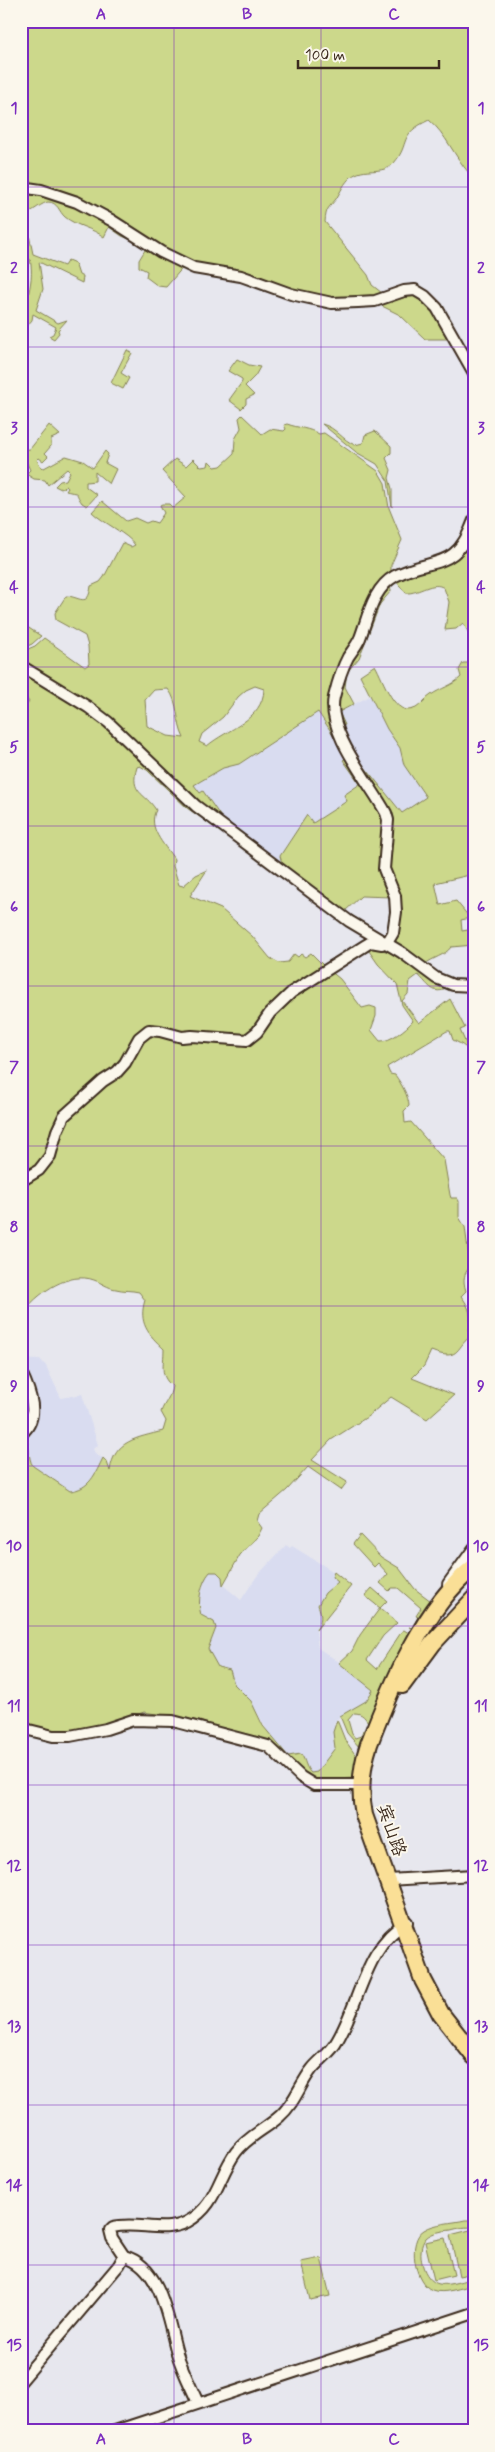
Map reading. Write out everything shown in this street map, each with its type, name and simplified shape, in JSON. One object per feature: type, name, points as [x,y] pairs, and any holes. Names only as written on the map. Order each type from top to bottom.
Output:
[{"type":"main road","name":"宾山路","points":[[391,1880],[364,1815],[360,1785],[369,1744],[415,1640],[444,1596],[474,1567]]},
{"type":"main road","name":"宾山路","points":[[474,1598],[440,1635],[406,1678],[394,1697],[369,1759],[365,1784],[366,1804],[430,1995],[448,2023],[474,2056]]},
{"type":"main road","name":"宾山路","points":[[405,1923],[433,1993],[444,2012],[474,2050]]},
{"type":"street","points":[[21,187],[41,190],[77,202],[111,220],[161,252],[194,268],[241,276],[291,294],[332,302],[349,302],[375,301],[404,290],[415,290],[425,296],[437,308],[474,373]]},
{"type":"street","points":[[386,944],[393,933],[396,912],[395,896],[384,869],[388,820],[382,805],[341,736],[334,713],[334,694],[346,661],[360,637],[367,616],[383,587],[394,577],[445,560],[461,547],[474,520]]},
{"type":"street","points":[[21,666],[88,707],[127,739],[196,806],[349,920],[401,952],[436,978]]},
{"type":"street","points":[[21,1181],[40,1170],[50,1156],[57,1131],[64,1116],[102,1081],[117,1072],[126,1063],[139,1038],[149,1030],[182,1037],[247,1040],[257,1032],[270,1013],[292,992],[371,942],[381,943],[436,978],[453,985],[474,986]]},
{"type":"street","points":[[21,1372],[32,1401],[32,1414],[26,1430],[21,1434]]},
{"type":"street","points":[[444,1596],[448,1584],[474,1548]]},
{"type":"street","points":[[21,1728],[53,1736],[70,1736],[101,1730],[133,1720],[173,1721],[268,1746],[301,1777],[314,1785],[360,1785]]},
{"type":"street","points":[[391,1880],[474,1874]]},
{"type":"street","points":[[198,2403],[177,2354],[172,2327],[156,2285],[138,2263],[124,2256],[112,2238],[110,2230],[113,2227],[178,2226],[194,2218],[209,2204],[238,2150],[253,2135],[287,2110],[311,2070],[334,2046],[349,2019],[364,1978],[380,1948],[395,1929],[405,1923]]},
{"type":"street","points":[[21,2381],[119,2265],[124,2256]]},
{"type":"street","points":[[115,2431],[474,2313]]},
{"type":"shaded area","points":[[370,696],[387,729],[400,748],[401,757],[426,798],[402,813],[355,755],[340,727],[339,712]]},
{"type":"shaded area","points":[[318,712],[348,757],[343,760],[360,784],[348,801],[313,824],[307,815],[283,867],[240,835],[221,817],[203,791],[200,793],[194,785],[223,768],[240,764]]},
{"type":"shaded area","points":[[26,1357],[33,1360],[40,1359],[46,1366],[61,1398],[82,1394],[98,1445],[93,1449],[96,1455],[103,1458],[93,1477],[81,1490],[70,1491],[33,1466],[29,1460],[29,1443],[25,1436],[33,1421],[24,1373]]},
{"type":"shaded area","points":[[286,1545],[290,1548],[292,1546],[334,1572],[332,1577],[338,1582],[332,1588],[316,1630],[318,1648],[348,1668],[373,1690],[366,1701],[340,1716],[334,1723],[335,1748],[317,1772],[311,1774],[306,1767],[305,1760],[294,1755],[288,1756],[269,1734],[251,1701],[234,1684],[230,1671],[218,1667],[212,1660],[208,1649],[216,1628],[201,1615],[198,1606],[205,1578],[210,1572],[217,1572],[222,1577],[223,1585],[241,1600],[257,1576]]},
{"type":"green space","points":[[21,21],[474,21],[474,173],[469,173],[440,132],[429,120],[412,130],[399,156],[389,167],[356,174],[346,182],[328,209],[325,222],[368,275],[372,285],[382,293],[374,298],[333,301],[194,266],[112,218],[21,185]]},
{"type":"green space","points":[[21,189],[56,196],[185,265],[166,287],[158,286],[146,277],[147,271],[139,267],[139,260],[145,250],[141,244],[122,236],[109,227],[104,237],[69,220],[54,204],[46,202],[25,215],[33,254],[64,266],[68,260],[75,263],[79,275],[83,277],[82,283],[39,262],[43,289],[36,310],[58,323],[67,320],[58,330],[59,333],[54,339],[49,336],[53,334],[56,327],[33,314],[32,320],[21,333],[23,315],[30,288],[31,269],[30,259],[21,255]]},
{"type":"green space","points":[[415,292],[435,309],[451,339],[425,339],[400,315],[376,303]]},
{"type":"green space","points":[[127,350],[132,353],[121,373],[129,378],[123,389],[111,383]]},
{"type":"green space","points":[[237,359],[249,365],[260,367],[255,376],[245,386],[254,395],[246,399],[246,404],[241,409],[229,400],[242,382],[242,379],[228,371]]},
{"type":"green space","points":[[242,415],[262,434],[270,429],[284,431],[286,429],[284,425],[287,424],[319,434],[324,433],[378,471],[385,483],[389,508],[402,540],[391,565],[391,576],[365,616],[333,713],[385,813],[391,897],[361,896],[344,912],[283,867],[280,856],[307,815],[313,823],[347,801],[344,795],[360,784],[343,760],[348,757],[318,712],[239,764],[223,768],[194,785],[200,793],[203,791],[221,817],[230,826],[208,810],[128,733],[21,662],[21,652],[35,646],[44,638],[85,667],[89,664],[88,646],[85,636],[56,620],[55,613],[66,596],[82,600],[88,597],[91,586],[100,582],[104,577],[122,543],[131,547],[135,545],[92,512],[102,501],[126,521],[135,518],[146,523],[151,521],[157,523],[164,513],[160,505],[169,504],[173,508],[186,497],[162,471],[175,459],[186,466],[193,459],[201,467],[208,466],[209,461],[215,467],[221,466],[234,454],[235,439],[241,428],[239,418]],"holes":[[[255,686],[264,689],[262,700],[251,716],[207,746],[199,742],[202,734],[223,717],[238,697],[246,690]],[[168,689],[176,706],[184,738],[168,736],[147,726],[145,700],[154,690]]]},
{"type":"green space","points":[[322,424],[332,428],[355,445],[363,443],[365,435],[375,431],[391,446],[391,453],[386,458],[391,470],[389,478],[392,489],[392,507],[388,481],[377,464],[356,452]]},
{"type":"green space","points":[[49,425],[60,435],[51,439],[51,446],[45,453],[48,456],[43,461],[39,458],[37,460],[41,467],[44,468],[66,456],[83,461],[93,468],[105,451],[108,454],[105,463],[116,469],[109,484],[95,472],[95,481],[86,482],[86,487],[97,495],[87,506],[82,503],[77,494],[66,491],[68,488],[66,486],[61,489],[55,486],[60,481],[66,480],[70,472],[67,469],[48,485],[45,480],[34,479],[26,474],[30,470],[21,450],[30,449]]},
{"type":"green space","points":[[474,525],[474,642],[463,623],[456,629],[445,630],[449,602],[444,588],[431,586],[416,592],[406,593],[394,579],[438,565]]},
{"type":"green space","points":[[390,584],[391,591],[380,604],[359,658],[347,672],[345,687],[354,704],[339,712],[345,725],[340,727],[336,695],[373,607]]},
{"type":"green space","points":[[21,623],[41,636],[32,644],[21,649]]},
{"type":"green space","points":[[463,663],[474,663],[474,874],[435,883],[440,905],[456,901],[470,918],[461,920],[462,931],[474,929],[474,945],[451,947],[424,965],[392,944],[395,934],[387,874],[390,822],[355,755],[402,813],[426,797],[404,765],[400,748],[387,729],[360,675],[375,665],[396,703],[408,710],[416,708],[431,695],[458,680],[461,677],[459,670]]},
{"type":"green space","points":[[21,671],[65,696],[101,722],[215,825],[211,825],[187,808],[147,770],[140,766],[137,767],[135,783],[139,792],[156,810],[154,817],[155,829],[174,859],[173,866],[179,885],[183,886],[196,875],[207,870],[190,896],[221,909],[252,936],[270,958],[279,963],[288,962],[294,954],[298,957],[301,954],[305,957],[311,953],[326,968],[246,1038],[149,1029],[124,1061],[64,1114],[49,1155],[21,1179],[21,712],[29,702],[21,690]]},
{"type":"green space","points":[[369,946],[389,952],[443,985],[443,990],[432,989],[418,975],[410,981],[408,994],[402,1001],[419,1023],[450,999],[465,1028],[460,1030],[467,1046],[474,1044],[474,1059],[465,1047],[453,1040],[450,1031],[447,1031],[387,1067],[390,1074],[395,1075],[408,1098],[409,1106],[404,1111],[405,1123],[411,1122],[444,1160],[451,1198],[457,1198],[459,1201],[459,1217],[465,1227],[469,1257],[472,1264],[464,1276],[466,1291],[461,1296],[468,1308],[470,1316],[469,1330],[473,1335],[453,1354],[448,1355],[431,1351],[424,1366],[412,1378],[454,1395],[427,1419],[391,1397],[367,1417],[331,1440],[312,1460],[347,1482],[341,1490],[308,1467],[287,1490],[259,1514],[257,1521],[262,1528],[258,1536],[240,1555],[223,1585],[222,1577],[217,1572],[210,1572],[202,1587],[199,1604],[201,1615],[214,1622],[216,1628],[208,1649],[218,1667],[230,1670],[234,1684],[251,1701],[263,1726],[288,1756],[301,1754],[311,1773],[317,1772],[335,1748],[333,1732],[337,1720],[345,1740],[359,1760],[356,1778],[311,1780],[282,1755],[200,1721],[144,1712],[105,1726],[60,1734],[36,1728],[21,1717],[21,1437],[25,1436],[27,1440],[33,1466],[70,1491],[77,1490],[91,1480],[103,1458],[107,1462],[110,1471],[116,1453],[128,1442],[163,1431],[166,1421],[161,1412],[172,1386],[164,1374],[164,1349],[149,1333],[144,1322],[143,1308],[145,1300],[139,1292],[108,1287],[94,1280],[75,1278],[56,1285],[39,1296],[26,1309],[26,1344],[21,1347],[21,1184],[40,1171],[66,1118],[150,1032],[247,1042],[280,1004],[329,970],[340,979],[362,1008],[370,1006],[376,1008],[376,1016],[371,1030],[380,1041],[398,1034],[413,1021],[402,1005],[397,984],[378,964],[369,951]]},
{"type":"green space","points":[[360,1535],[381,1557],[399,1568],[415,1589],[431,1601],[415,1630],[409,1627],[412,1628],[421,1608],[398,1588],[392,1588],[389,1591],[380,1583],[388,1574],[378,1563],[374,1567],[353,1544]]},
{"type":"green space","points":[[334,1572],[351,1586],[316,1630],[321,1618],[318,1605],[325,1593],[338,1582],[332,1577]]},
{"type":"green space","points":[[372,1588],[387,1601],[380,1608],[365,1596]]},
{"type":"green space","points":[[380,1608],[397,1623],[383,1636],[367,1660],[377,1669],[402,1631],[404,1630],[412,1635],[370,1725],[363,1716],[357,1713],[354,1713],[348,1720],[355,1738],[361,1736],[363,1730],[369,1731],[360,1748],[347,1733],[340,1716],[366,1701],[373,1690],[339,1663],[352,1651],[360,1635]]},
{"type":"green space","points":[[474,2220],[474,2228],[468,2227],[431,2234],[423,2243],[421,2257],[425,2271],[433,2282],[448,2284],[474,2278],[474,2285],[442,2292],[432,2290],[426,2286],[417,2271],[414,2252],[419,2235],[424,2230],[433,2226]]},
{"type":"green space","points":[[474,2229],[474,2273],[459,2276],[450,2235]]},
{"type":"green space","points":[[445,2238],[454,2275],[434,2280],[425,2242]]},
{"type":"green space","points":[[321,2258],[330,2296],[310,2300],[301,2262]]}]
